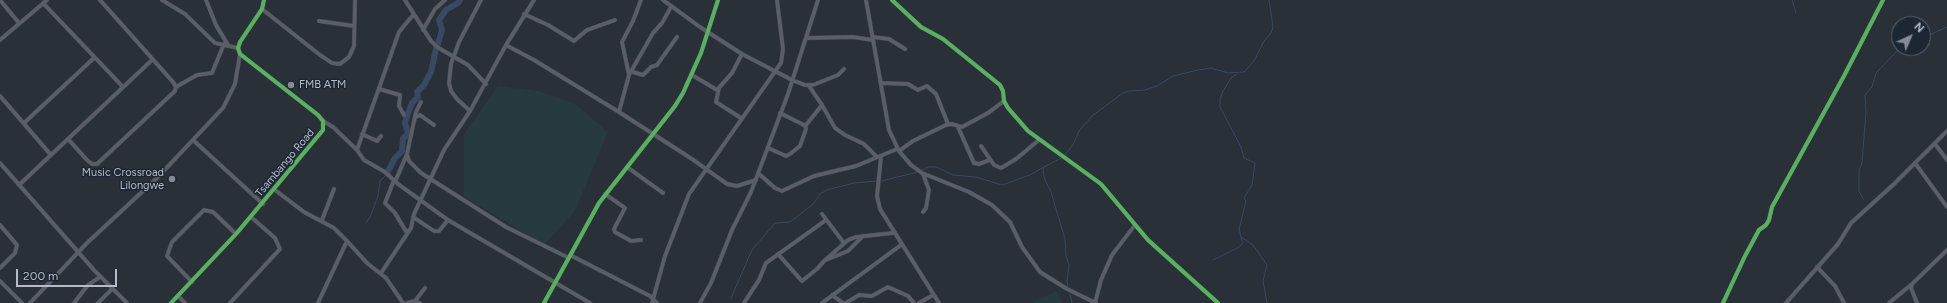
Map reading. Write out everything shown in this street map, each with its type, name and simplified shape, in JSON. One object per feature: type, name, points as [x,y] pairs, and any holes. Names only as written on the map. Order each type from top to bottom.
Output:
[{"type":"street","points":[[0,0],[19,23]]},
{"type":"street","points":[[0,40],[47,0]]},
{"type":"street","points":[[100,0],[176,87]]},
{"type":"street","points":[[162,0],[185,14],[215,43],[226,44],[238,48]]},
{"type":"street","points":[[206,0],[216,25],[226,44]]},
{"type":"street","points":[[30,303],[78,252],[157,178],[223,108],[230,97],[235,84],[240,54],[238,48],[240,42],[262,8],[264,0]]},
{"type":"street","points":[[262,8],[332,63],[343,62],[352,54],[354,46],[355,0]]},
{"type":"street","points":[[405,0],[423,30],[437,47],[468,65],[486,84]]},
{"type":"street","points":[[423,30],[435,8],[445,0]]},
{"type":"street","points":[[470,111],[453,94],[450,86],[451,64],[481,0]]},
{"type":"street","points":[[381,273],[401,240],[407,233],[444,150],[470,111],[506,45],[534,0]]},
{"type":"street","points":[[619,112],[629,75],[622,42],[634,22],[641,0]]},
{"type":"street","points":[[663,0],[671,7],[742,54],[792,80],[809,86],[835,128],[864,144],[879,157]]},
{"type":"street","points":[[544,303],[592,213],[675,106],[692,76],[718,0]]},
{"type":"street","points":[[652,301],[665,256],[689,194],[741,118],[776,72],[783,54],[777,0]]},
{"type":"street","points":[[700,303],[711,283],[724,248],[756,180],[792,80],[818,0]]},
{"type":"street","points":[[866,0],[890,134],[898,150],[911,165],[922,173],[970,192],[992,205],[1010,222],[1022,247],[1040,272],[1067,290],[1095,303],[1101,280],[1112,255],[1135,225]]},
{"type":"street","points":[[892,0],[921,27],[943,39],[1000,85],[1003,91],[1004,101],[1015,118],[1039,140],[1101,184],[1148,240],[1218,303]]},
{"type":"street","points":[[1723,303],[1745,256],[1759,230],[1769,220],[1772,207],[1844,76],[1883,0]]},
{"type":"street","points":[[43,3],[123,87]]},
{"type":"street","points":[[629,75],[633,72],[638,57],[671,7]]},
{"type":"street","points":[[524,14],[548,25],[574,41],[587,30],[615,20]]},
{"type":"street","points":[[357,150],[399,32],[413,15]]},
{"type":"street","points":[[319,21],[354,26]]},
{"type":"street","points":[[633,72],[642,75],[657,65],[677,36]]},
{"type":"street","points":[[806,38],[853,37],[889,39],[905,49]]},
{"type":"street","points":[[68,139],[92,164],[97,164],[102,161],[175,91],[176,87],[197,75],[212,73],[226,44]]},
{"type":"street","points":[[506,45],[534,60],[619,112],[652,135],[677,149],[718,179],[732,186],[742,185],[756,180]]},
{"type":"street","name":"Tsambango Road","points":[[171,303],[263,204],[321,135],[324,127],[323,121],[296,97],[240,54]]},
{"type":"street","points":[[741,118],[716,102],[719,88],[732,73],[742,54]]},
{"type":"street","points":[[24,123],[94,58]]},
{"type":"street","points":[[19,185],[152,60]]},
{"type":"street","points":[[809,86],[838,75],[844,69]]},
{"type":"street","points":[[692,76],[715,90],[719,88]]},
{"type":"street","points":[[882,83],[908,84],[918,90],[925,86],[929,86],[937,96],[948,124]]},
{"type":"street","points":[[379,89],[400,95],[399,106],[404,115]]},
{"type":"street","points":[[0,96],[51,155]]},
{"type":"street","points":[[758,173],[782,191],[814,176],[856,166],[898,150],[948,124],[962,127],[1004,101]]},
{"type":"street","points":[[407,233],[394,213],[385,203],[407,154],[416,112],[422,102]]},
{"type":"street","points":[[768,148],[786,156],[790,154],[800,146],[806,130],[805,125],[822,105]]},
{"type":"street","points":[[780,113],[805,125]]},
{"type":"street","points":[[416,117],[420,115],[434,125]]},
{"type":"street","points":[[323,121],[333,127],[357,150],[364,160],[385,172],[394,181],[448,220],[590,303]]},
{"type":"street","points":[[958,127],[974,163],[979,164],[990,160]]},
{"type":"street","points":[[1788,302],[1838,244],[1851,223],[1947,131]]},
{"type":"street","points":[[362,134],[377,141],[381,136]]},
{"type":"street","points":[[194,140],[263,204]]},
{"type":"street","points":[[981,146],[990,160],[997,167],[1005,167],[1024,154],[1039,140]]},
{"type":"street","points":[[1935,144],[1947,160]]},
{"type":"street","points":[[407,154],[411,162],[421,173],[506,227],[569,257],[656,303]]},
{"type":"street","points":[[879,157],[877,201],[880,209],[893,233],[921,272],[939,303]]},
{"type":"street","points":[[1915,163],[1947,207]]},
{"type":"street","points":[[0,164],[78,252],[127,303]]},
{"type":"street","points":[[627,167],[663,193]]},
{"type":"street","points":[[922,173],[929,190],[926,208],[923,212]]},
{"type":"street","points":[[322,220],[334,189]]},
{"type":"street","points":[[275,190],[304,212],[322,220],[341,233],[367,263],[386,278],[403,303]]},
{"type":"street","points":[[606,194],[625,208],[614,229],[615,232],[633,241],[640,240]]},
{"type":"street","points":[[192,282],[167,256],[172,242],[204,210],[213,212],[236,234]]},
{"type":"street","points":[[822,214],[844,243]]},
{"type":"street","points":[[230,303],[280,249],[275,238],[251,217]]},
{"type":"street","points":[[413,218],[434,231],[438,231],[448,220]]},
{"type":"street","points":[[744,303],[759,280],[764,266],[778,254],[826,220]]},
{"type":"street","points":[[0,225],[16,245],[14,253],[0,268]]},
{"type":"street","points":[[778,254],[802,280],[817,269],[844,243],[852,238],[893,233]]},
{"type":"street","points":[[824,261],[848,251],[863,236]]},
{"type":"street","points":[[318,303],[347,241]]},
{"type":"street","points":[[822,303],[901,245]]},
{"type":"street","points":[[1889,303],[1912,284],[1947,250]]},
{"type":"street","points":[[1817,267],[1835,286],[1844,303]]},
{"type":"street","points":[[74,303],[88,285],[100,276]]},
{"type":"street","points":[[0,281],[22,303]]},
{"type":"street","points":[[1912,284],[1911,288],[1917,303]]},
{"type":"street","points":[[832,295],[844,303],[859,295],[872,296],[888,287],[908,296],[914,303]]},
{"type":"street","points":[[415,301],[425,288]]},
{"type":"street","points":[[98,303],[112,289]]},
{"type":"street","points":[[919,303],[933,295]]},
{"type":"street","points":[[178,296],[185,303]]},
{"type":"street","points":[[407,303],[415,301],[420,303]]},
{"type":"green space","points":[[498,86],[539,91],[574,103],[608,132],[575,211],[544,245],[464,196],[464,134]]},
{"type":"green space","points":[[1056,291],[1062,303],[1031,303]]},
{"type":"waterway","points":[[438,44],[442,30],[439,20],[446,10],[458,3],[460,0]]},
{"type":"waterway","points":[[1068,288],[1067,281],[1069,265],[1066,256],[1065,239],[1051,192],[1045,180],[1043,171],[1044,167],[1063,157],[1073,145],[1079,131],[1092,116],[1123,93],[1145,90],[1157,86],[1173,76],[1198,70],[1211,68],[1228,73],[1244,72],[1254,61],[1264,41],[1271,33],[1273,27],[1269,0]]},
{"type":"waterway","points":[[1792,0],[1796,13]]},
{"type":"waterway","points":[[1931,34],[1947,27]]},
{"type":"waterway","points":[[387,173],[395,158],[402,151],[403,139],[408,133],[405,123],[407,116],[412,103],[418,97],[417,92],[424,85],[431,72],[436,49]]},
{"type":"waterway","points":[[1864,200],[1859,191],[1859,170],[1862,163],[1866,112],[1865,95],[1872,87],[1876,73],[1892,56]]},
{"type":"waterway","points":[[1237,74],[1232,77],[1223,91],[1220,99],[1220,107],[1241,147],[1244,158],[1255,163],[1252,185],[1244,198],[1246,201],[1239,229],[1241,237],[1253,245],[1267,265],[1263,281],[1267,303]]},
{"type":"waterway","points":[[922,170],[928,167],[937,167],[953,175],[976,177],[1002,185],[1030,175],[1044,167]]},
{"type":"waterway","points":[[881,181],[918,172]]},
{"type":"waterway","points":[[366,223],[370,217],[378,196],[380,181],[386,175]]},
{"type":"waterway","points":[[731,298],[752,250],[775,223],[790,222],[813,204],[820,194],[827,190],[854,183],[877,181]]},
{"type":"waterway","points":[[1213,260],[1239,247],[1243,243],[1241,238]]},
{"type":"waterway","points":[[1070,294],[1072,303]]},
{"type":"cycle path","points":[[171,303],[236,234],[323,130],[323,121],[318,115],[240,54],[238,48],[240,42],[262,9],[264,0]]},
{"type":"cycle path","points":[[544,303],[599,203],[675,106],[683,93],[701,53],[718,0]]},
{"type":"cycle path","points":[[892,0],[921,27],[943,39],[1000,85],[1003,91],[1004,101],[1008,108],[1028,131],[1101,184],[1148,240],[1218,303]]},
{"type":"cycle path","points":[[1723,303],[1745,256],[1759,230],[1766,225],[1769,220],[1772,207],[1844,76],[1883,0]]},
{"type":"place","name":"FMB ATM","points":[[291,85]]},
{"type":"place","name":"Music Crossroad Lilongwe","points":[[172,179]]}]
